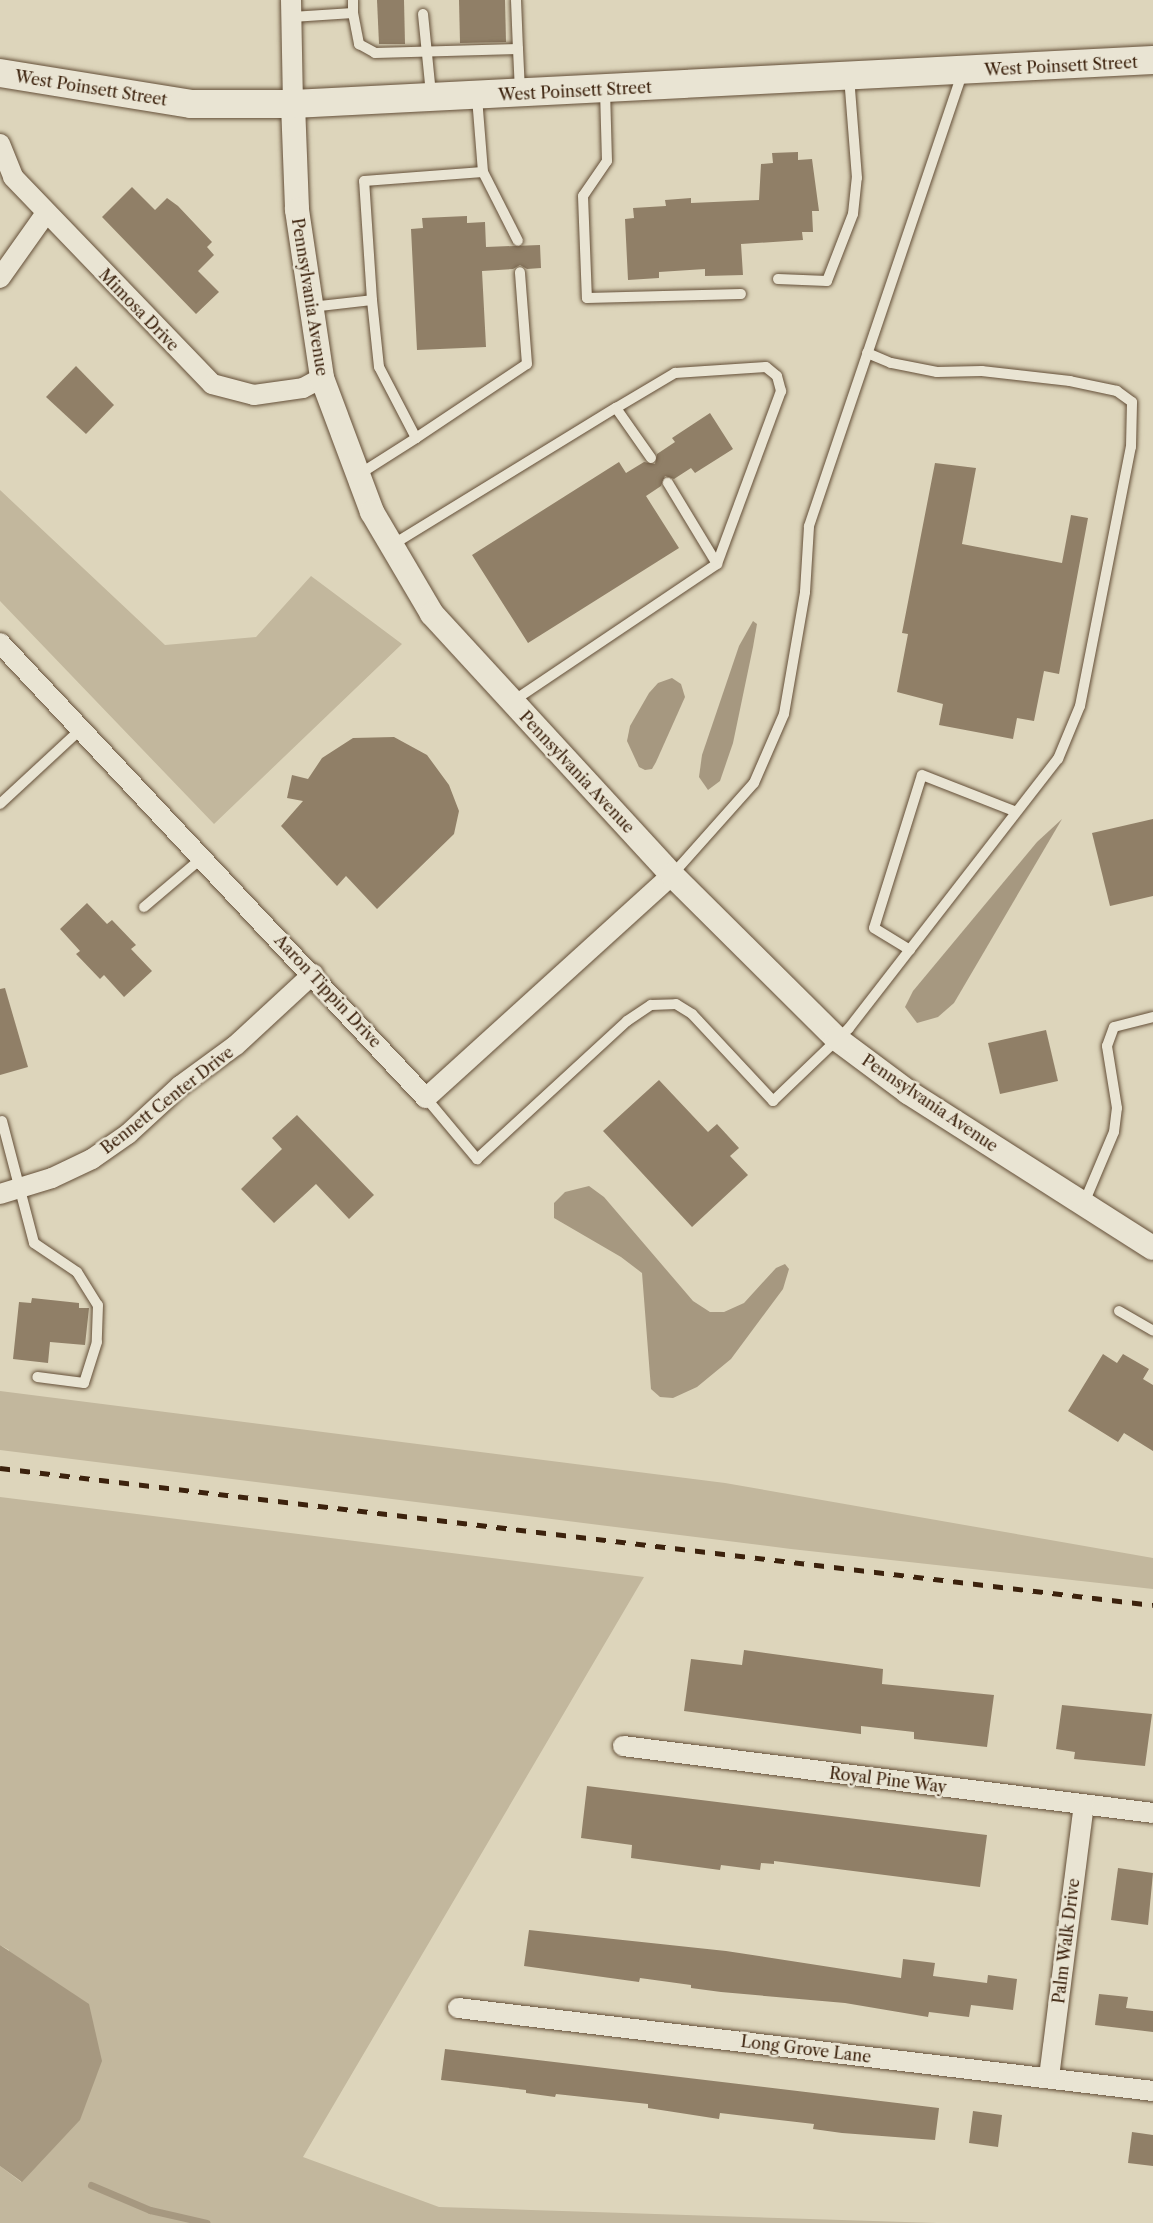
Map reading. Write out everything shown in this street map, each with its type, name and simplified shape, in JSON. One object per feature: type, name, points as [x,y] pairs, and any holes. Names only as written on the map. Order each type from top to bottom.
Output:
[{"type":"main road","name":"West Poinsett Street","points":[[0,73],[191,104],[293,104],[521,95],[1153,60]]},
{"type":"street","points":[[292,9],[293,104]]},
{"type":"street","name":"Pennsylvania Avenue","points":[[293,104],[297,210],[322,378],[372,512],[432,614],[672,875],[837,1039],[908,1092],[1153,1248]]},
{"type":"street","name":"Mimosa Drive","points":[[0,144],[13,177],[212,384],[254,395],[303,388],[322,378]]},
{"type":"street","points":[[0,278],[46,213]]},
{"type":"street","name":"Aaron Tippin Drive","points":[[0,643],[313,974],[426,1098]]},
{"type":"street","points":[[426,1098],[672,875]]},
{"type":"street","name":"Bennett Center Drive","points":[[0,1194],[21,1188],[92,1159],[128,1134],[186,1081],[236,1045],[313,974]]},
{"type":"street","name":"Royal Pine Way","points":[[624,1746],[1153,1813]]},
{"type":"street","name":"Palm Walk Drive","points":[[1049,2078],[1084,1805]]},
{"type":"street","name":"Long Grove Lane","points":[[458,2008],[1153,2091]]},
{"type":"lane","points":[[353,0],[359,44],[375,53],[518,49]]},
{"type":"lane","points":[[516,0],[521,95]]},
{"type":"lane","points":[[292,9],[353,13]]},
{"type":"lane","points":[[423,14],[432,99]]},
{"type":"lane","points":[[672,875],[754,783],[784,714],[805,592],[809,526],[963,71]]},
{"type":"lane","points":[[778,279],[827,281],[853,214],[857,178],[849,77]]},
{"type":"lane","points":[[605,90],[607,161],[583,196],[587,298],[741,294]]},
{"type":"lane","points":[[477,97],[483,172],[518,241]]},
{"type":"lane","points":[[416,438],[379,368],[364,181],[483,172]]},
{"type":"lane","points":[[358,475],[526,364],[520,272]]},
{"type":"lane","points":[[311,307],[372,300]]},
{"type":"lane","points":[[426,1098],[477,1159],[627,1021],[651,1005],[676,1004],[693,1014],[773,1101],[837,1039],[910,950],[1014,811],[1058,759],[1080,706],[1131,447],[1132,402],[1117,391],[1070,381],[982,371],[937,372],[891,363],[867,354]]},
{"type":"lane","points":[[391,546],[675,373],[765,368],[777,376],[781,391],[717,564],[513,701]]},
{"type":"lane","points":[[616,408],[651,458]]},
{"type":"lane","points":[[668,483],[717,564]]},
{"type":"lane","points":[[0,804],[81,729]]},
{"type":"lane","points":[[910,950],[874,927],[922,775],[1014,811]]},
{"type":"lane","points":[[144,907],[203,857]]},
{"type":"lane","points":[[1084,1204],[1114,1132],[1117,1108],[1107,1046],[1114,1027],[1153,1017]]},
{"type":"lane","points":[[2,1121],[34,1243],[77,1272],[98,1305],[97,1341],[84,1383],[37,1377]]},
{"type":"lane","points":[[1119,1311],[1153,1331]]},
{"type":"shaded area","points":[[0,490],[165,645],[256,637],[311,576],[402,644],[214,824],[0,601]]},
{"type":"shaded area","points":[[753,621],[757,624],[733,743],[720,781],[708,790],[699,777],[702,755],[739,646]]},
{"type":"shaded area","points":[[672,678],[681,684],[685,697],[656,762],[652,769],[645,770],[639,767],[627,741],[630,726],[649,693],[658,683]]},
{"type":"shaded area","points":[[1062,819],[954,1003],[938,1017],[917,1023],[905,1007],[913,991],[1037,842]]},
{"type":"shaded area","points":[[589,1186],[604,1197],[693,1301],[710,1312],[724,1312],[744,1303],[776,1268],[785,1264],[789,1269],[783,1289],[731,1359],[697,1387],[673,1398],[660,1397],[651,1389],[642,1273],[621,1257],[554,1218],[554,1203],[565,1192]]},
{"type":"shaded area","points":[[0,1391],[725,1483],[1153,1558],[1153,1589],[791,1549],[0,1450]]},
{"type":"shaded area","points":[[0,1497],[644,1577],[303,2157],[439,2207],[937,2223],[0,2223],[0,2166],[21,2182],[9,1950],[0,1945]]},
{"type":"shaded area","points":[[0,1945],[89,2004],[102,2061],[80,2120],[22,2182],[0,2166]]},
{"type":"building","points":[[377,0],[404,0],[405,44],[379,44]]},
{"type":"building","points":[[459,0],[505,0],[506,42],[460,43]]},
{"type":"building","points":[[798,152],[798,160],[812,159],[819,211],[812,211],[813,232],[802,232],[803,240],[741,244],[743,275],[705,276],[705,269],[659,272],[659,278],[628,280],[625,219],[634,218],[633,208],[666,206],[665,200],[691,198],[691,203],[759,200],[761,164],[773,163],[772,153]]},
{"type":"building","points":[[132,187],[155,210],[167,198],[178,206],[212,242],[207,247],[214,255],[198,271],[219,292],[196,314],[102,217]]},
{"type":"building","points":[[467,216],[467,223],[485,222],[486,247],[540,245],[541,268],[527,269],[520,265],[513,269],[482,271],[486,347],[417,350],[411,229],[423,228],[422,218]]},
{"type":"building","points":[[76,366],[114,405],[86,434],[46,397]]},
{"type":"building","points":[[710,413],[733,449],[695,473],[691,468],[674,479],[665,476],[661,486],[646,496],[679,548],[528,643],[472,555],[619,462],[626,473],[644,462],[655,464],[657,454],[675,442],[672,438]]},
{"type":"building","points":[[935,463],[976,468],[962,544],[1062,563],[1071,515],[1088,518],[1059,674],[1044,671],[1034,721],[1017,718],[1013,739],[939,725],[943,704],[897,692],[908,634],[902,633]]},
{"type":"building","points":[[394,737],[427,755],[449,785],[459,811],[454,834],[377,909],[346,876],[337,886],[281,826],[303,801],[287,798],[292,775],[308,779],[322,758],[353,738]]},
{"type":"building","points":[[1153,819],[1153,896],[1110,906],[1092,833]]},
{"type":"building","points":[[87,903],[107,924],[112,920],[136,945],[131,949],[152,971],[124,997],[104,975],[100,979],[76,954],[80,951],[60,929]]},
{"type":"building","points":[[5,988],[28,1067],[0,1075],[0,989]]},
{"type":"building","points":[[1046,1030],[1058,1081],[1000,1094],[988,1043]]},
{"type":"building","points":[[659,1080],[708,1132],[717,1124],[739,1148],[730,1156],[748,1175],[692,1227],[603,1131]]},
{"type":"building","points":[[297,1115],[374,1195],[349,1219],[316,1184],[274,1223],[241,1189],[282,1149],[272,1138]]},
{"type":"building","points":[[32,1298],[79,1303],[79,1308],[89,1308],[85,1345],[50,1342],[48,1363],[13,1359],[19,1302],[31,1303]]},
{"type":"building","points":[[1103,1354],[1117,1363],[1123,1354],[1149,1369],[1143,1379],[1153,1385],[1153,1451],[1124,1433],[1118,1442],[1068,1411]]},
{"type":"building","points":[[744,1650],[883,1669],[882,1684],[994,1695],[987,1747],[914,1739],[914,1732],[861,1726],[861,1734],[684,1711],[691,1659],[742,1665]]},
{"type":"building","points":[[1062,1705],[1152,1714],[1145,1766],[1074,1759],[1075,1752],[1056,1749]]},
{"type":"building","points":[[587,1786],[987,1835],[980,1887],[774,1861],[774,1864],[761,1863],[760,1870],[721,1865],[720,1870],[631,1858],[632,1845],[581,1838]]},
{"type":"building","points":[[1118,1868],[1153,1873],[1148,1925],[1111,1920]]},
{"type":"building","points":[[529,1930],[726,1951],[901,1978],[903,1959],[935,1963],[933,1976],[987,1983],[988,1975],[1017,1979],[1013,2010],[971,2005],[969,2017],[929,2012],[928,2017],[845,2003],[721,1992],[640,1978],[639,1982],[524,1966]]},
{"type":"building","points":[[1099,1994],[1128,1997],[1126,2008],[1153,2011],[1153,2032],[1095,2025]]},
{"type":"building","points":[[445,2049],[939,2108],[935,2140],[842,2133],[813,2129],[814,2124],[720,2113],[719,2119],[648,2108],[648,2104],[556,2094],[555,2097],[526,2093],[526,2090],[441,2080]]},
{"type":"building","points":[[973,2111],[1002,2115],[998,2147],[969,2143]]},
{"type":"building","points":[[1132,2132],[1153,2135],[1153,2166],[1128,2163]]},
{"type":"waterway","points":[[91,2185],[150,2210],[207,2223]]},
{"type":"railway","points":[[0,1468],[1153,1605]]}]
